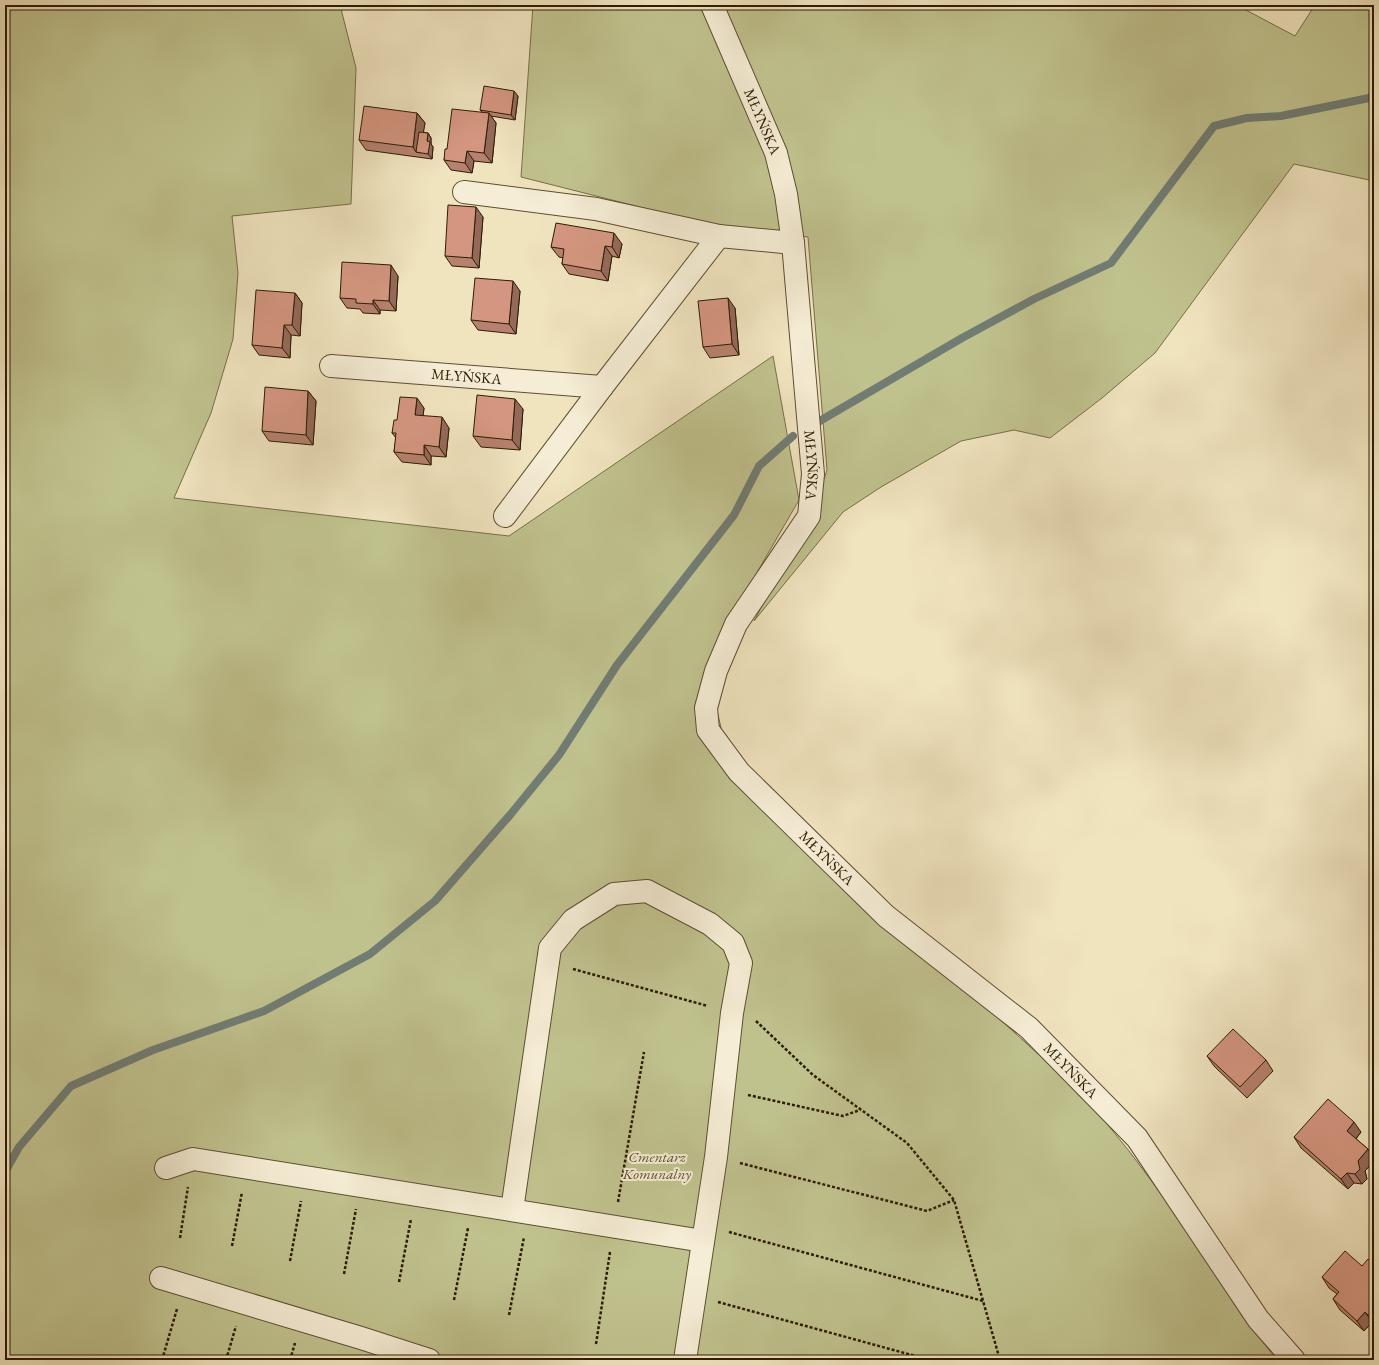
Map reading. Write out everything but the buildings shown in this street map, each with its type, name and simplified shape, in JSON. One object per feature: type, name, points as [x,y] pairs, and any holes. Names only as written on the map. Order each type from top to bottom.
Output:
[{"type":"street","name":"MŁYŃSKA","points":[[712,5],[776,152],[786,194],[793,244],[813,474],[809,516],[736,624],[716,671],[706,708],[708,730],[739,772],[886,916],[1029,1028],[1137,1138],[1258,1319],[1294,1360]]},
{"type":"street","points":[[464,192],[596,209],[720,236],[793,244]]},
{"type":"street","points":[[505,516],[602,387],[720,236]]},
{"type":"street","name":"MŁYŃSKA","points":[[331,366],[602,387]]},
{"type":"street","points":[[520,1212],[550,948],[573,920],[614,894],[647,890],[710,924],[733,943],[741,963],[733,1006],[716,1157],[685,1360]]},
{"type":"street","points":[[166,1168],[193,1159],[614,1227],[704,1233]]},
{"type":"street","points":[[161,1278],[244,1302],[428,1360]]},
{"type":"path","points":[[548,962],[733,1006],[813,1075],[907,1143],[954,1200],[1000,1360]]},
{"type":"path","points":[[596,1344],[614,1227],[644,1052]]},
{"type":"path","points":[[723,1089],[843,1116],[860,1110]]},
{"type":"path","points":[[716,1157],[926,1211],[954,1200]]},
{"type":"path","points":[[180,1238],[193,1159]]},
{"type":"path","points":[[232,1246],[246,1168]]},
{"type":"path","points":[[290,1261],[305,1177]]},
{"type":"path","points":[[344,1274],[360,1186]]},
{"type":"path","points":[[399,1282],[415,1195]]},
{"type":"path","points":[[454,1300],[473,1204]]},
{"type":"path","points":[[509,1315],[520,1212]]},
{"type":"path","points":[[704,1233],[983,1301]]},
{"type":"path","points":[[162,1360],[184,1285]]},
{"type":"path","points":[[695,1295],[930,1360]]},
{"type":"path","points":[[226,1360],[244,1302]]},
{"type":"green space","name":"Cmentarz Komunalny","points":[[5,5],[340,5],[356,68],[351,204],[232,216],[238,273],[233,339],[211,413],[174,498],[509,536],[773,356],[799,500],[752,581],[715,702],[722,732],[744,762],[981,1002],[1038,1054],[1061,1067],[1129,1151],[1202,1248],[1245,1319],[1277,1360],[5,1360]]},
{"type":"green space","points":[[533,5],[1245,5],[1244,9],[1295,36],[1315,5],[1374,5],[1374,181],[1294,164],[1155,353],[1102,398],[1050,438],[1014,430],[961,441],[881,487],[843,512],[754,621],[816,504],[827,470],[808,237],[703,223],[521,177]]},
{"type":"waterway","points":[[818,422],[962,338],[1034,299],[1111,263],[1214,126],[1247,118],[1281,116],[1374,97]]},
{"type":"waterway","points":[[5,1172],[19,1147],[71,1086],[153,1050],[264,1011],[370,954],[435,901],[510,815],[559,755],[617,665],[734,515],[759,466],[793,436]]}]
